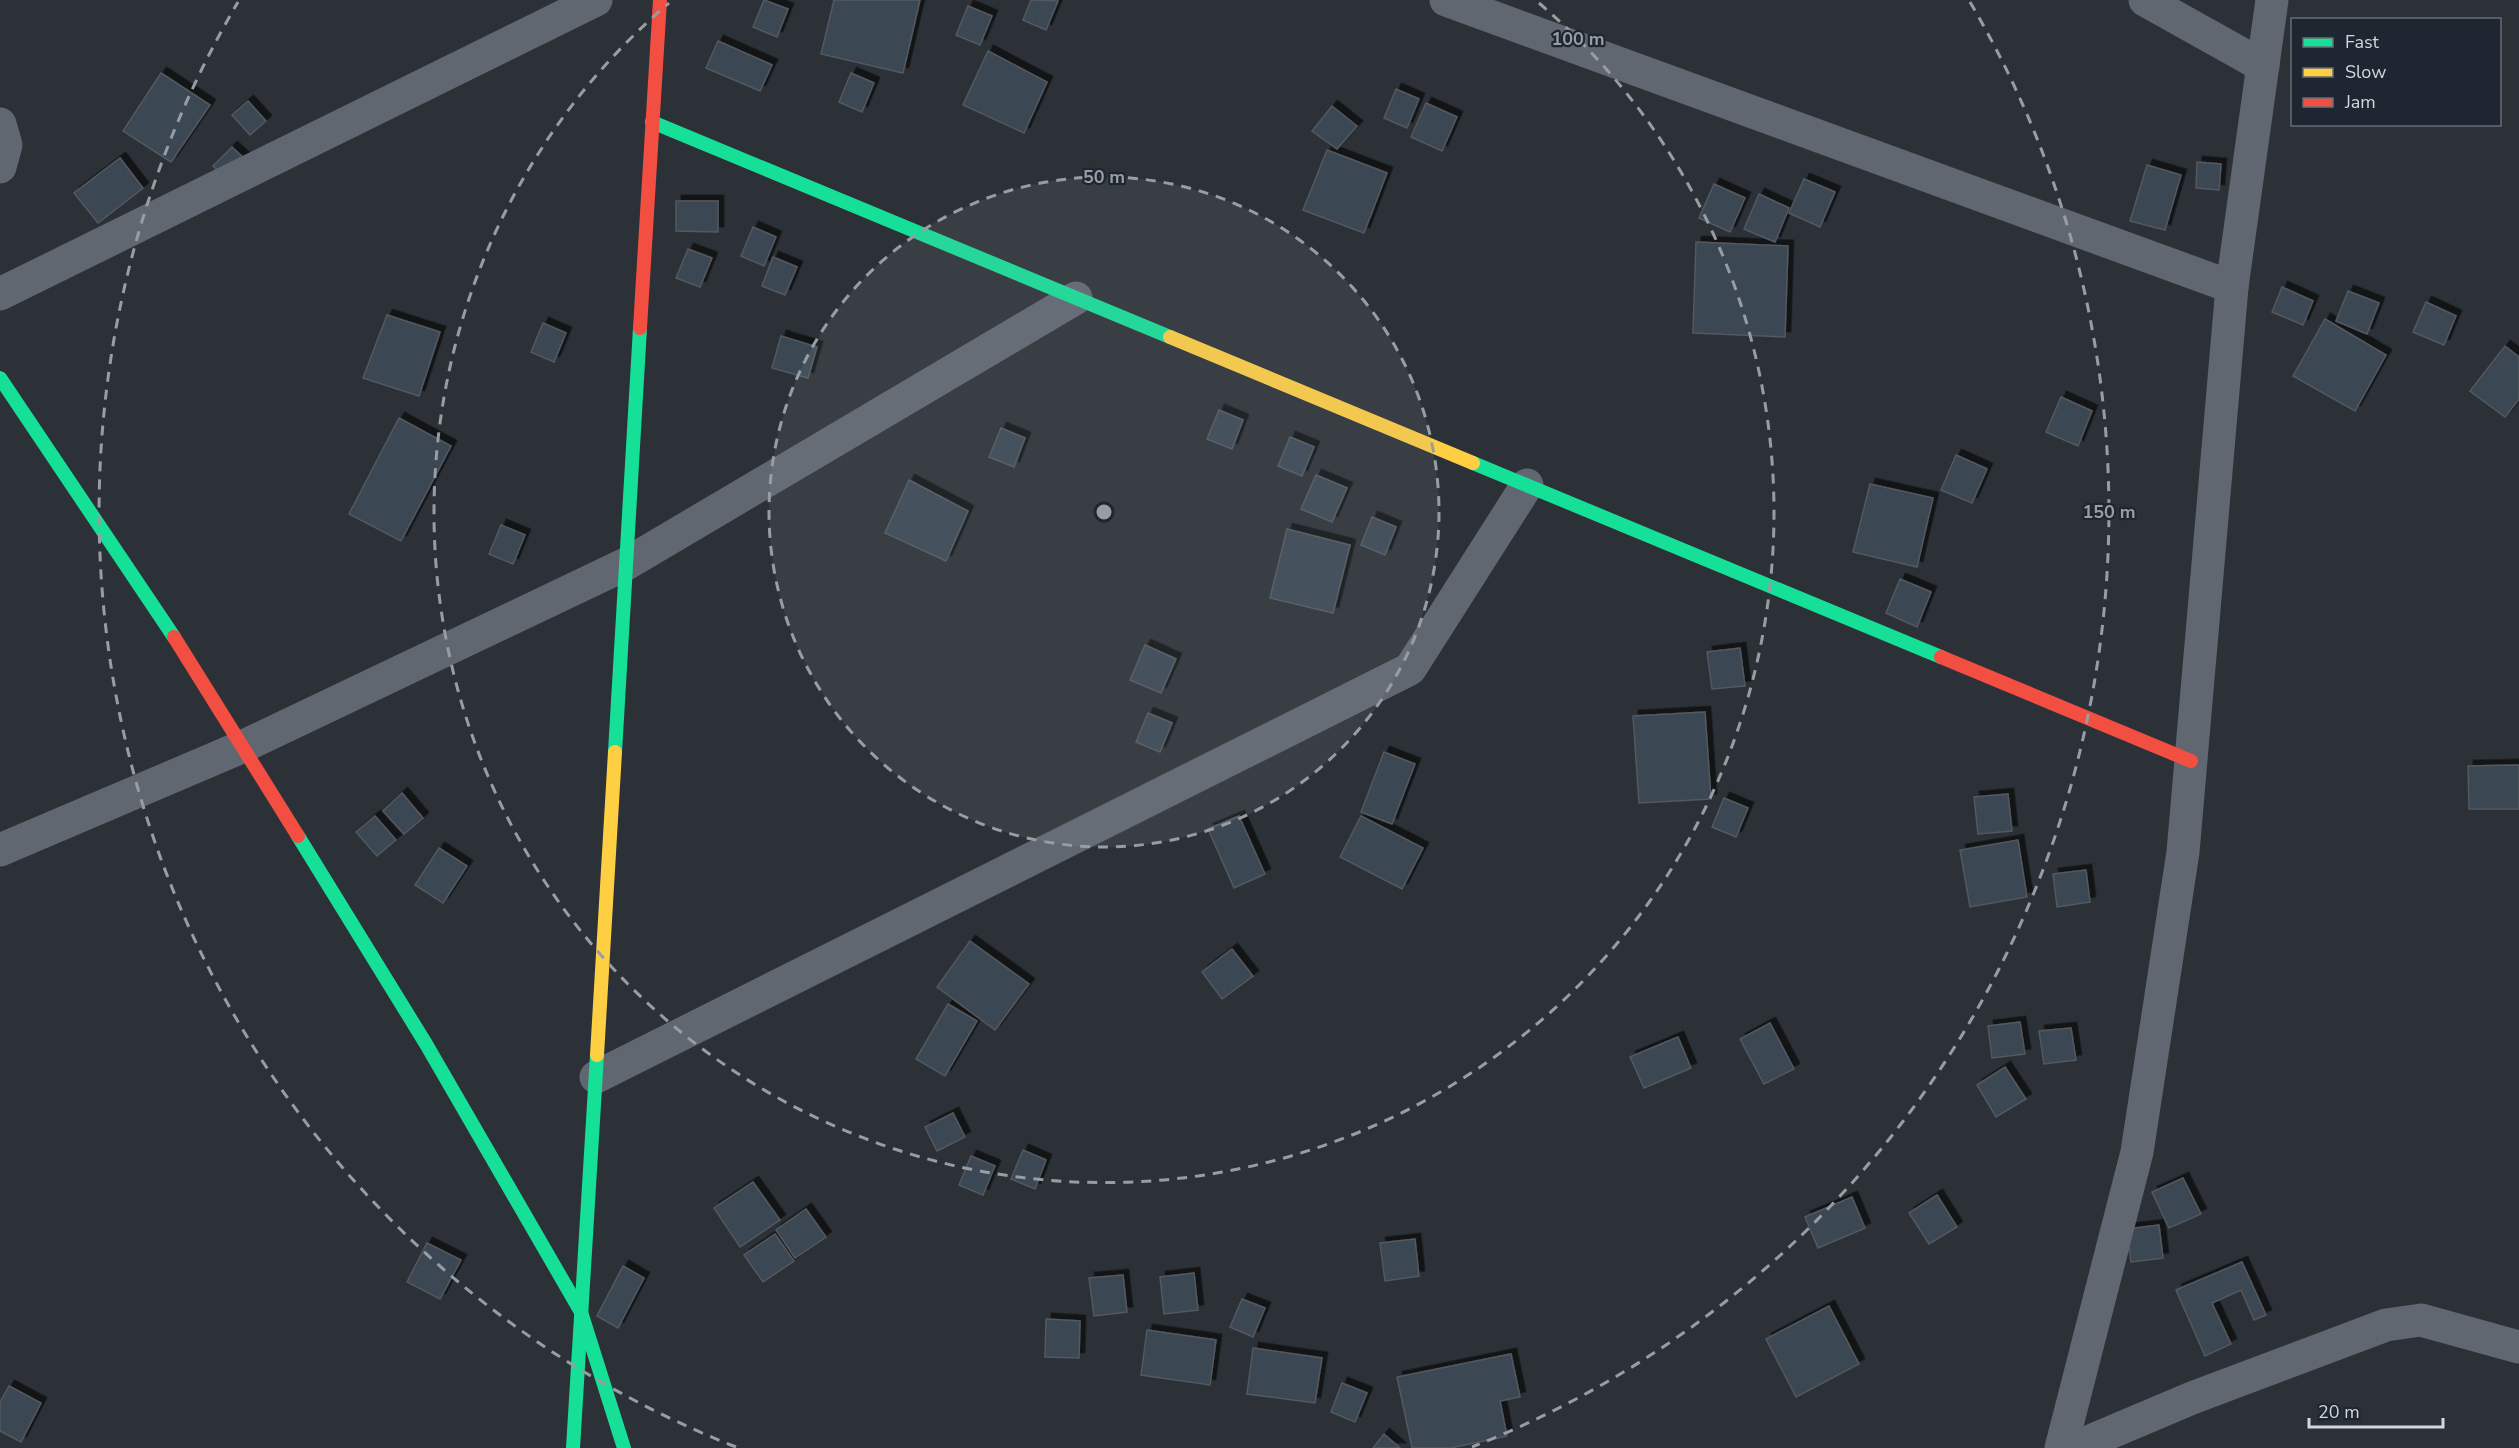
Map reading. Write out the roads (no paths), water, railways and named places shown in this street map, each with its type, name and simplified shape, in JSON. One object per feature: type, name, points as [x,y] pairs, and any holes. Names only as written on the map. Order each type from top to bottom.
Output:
[{"type":"street","points":[[0,294],[596,0]]},
{"type":"street","points":[[573,1448],[660,0]]},
{"type":"street","points":[[1446,0],[2232,287]]},
{"type":"street","points":[[2145,0],[2263,66]]},
{"type":"street","points":[[2061,1448],[2137,1152],[2183,852],[2232,287],[2272,0]]},
{"type":"street","points":[[652,122],[2191,761]]},
{"type":"street","points":[[0,124],[6,145],[0,167]]},
{"type":"street","points":[[0,850],[244,746],[626,564],[1076,298]]},
{"type":"street","points":[[0,378],[198,672],[426,1044],[581,1312],[624,1448]]},
{"type":"street","points":[[596,1077],[1410,669],[1527,485]]},
{"type":"street","points":[[2074,1448],[2192,1398],[2386,1325],[2421,1320],[2519,1347]]}]
